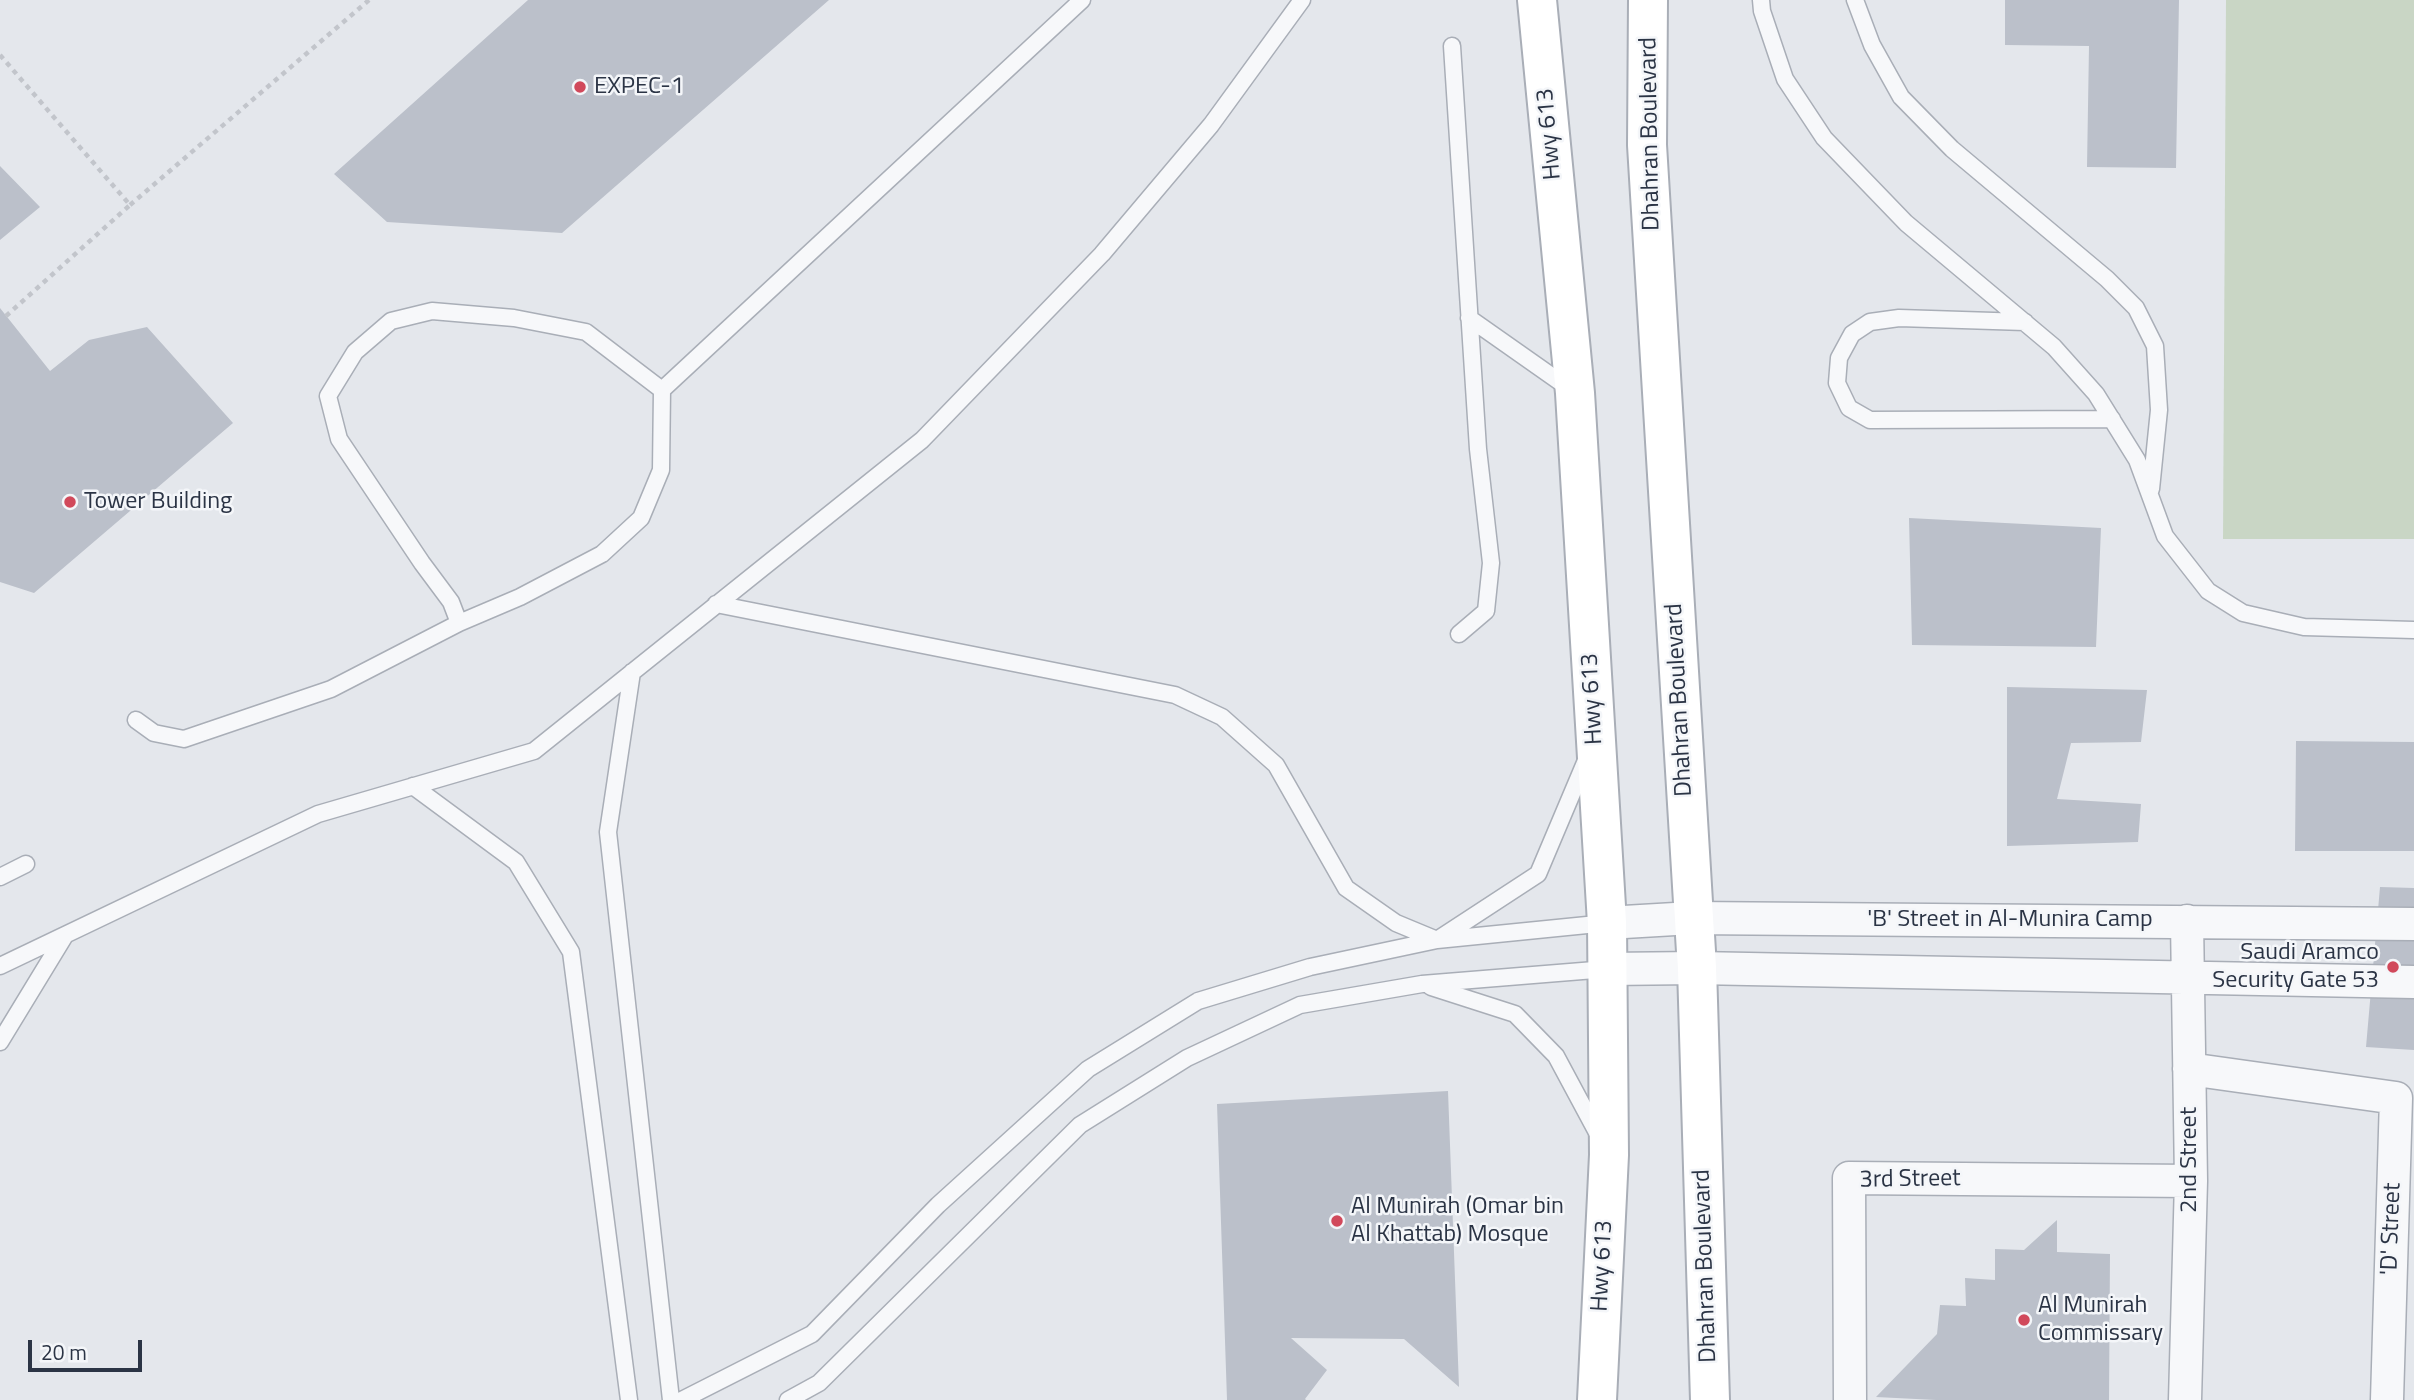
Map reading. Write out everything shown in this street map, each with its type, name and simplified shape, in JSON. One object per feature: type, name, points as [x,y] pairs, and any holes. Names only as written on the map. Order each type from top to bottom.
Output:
[{"type":"main road","name":"Hwy 613","points":[[1537,0],[1575,393],[1607,923],[1609,1155],[1597,1400]]},
{"type":"main road","name":"Dhahran Boulevard","points":[[1648,0],[1647,145],[1697,968],[1710,1400]]},
{"type":"street","name":"'B' Street in Al-Munira Camp","points":[[1607,923],[1692,918],[2414,924]]},
{"type":"street","name":"2nd Street","points":[[2185,1400],[2191,1181],[2187,921]]},
{"type":"street","points":[[1607,969],[1697,968],[2414,982]]},
{"type":"street","name":"'D' Street","points":[[2189,1069],[2396,1098],[2387,1400]]},
{"type":"street","name":"3rd Street","points":[[1850,1400],[1849,1178],[2191,1181]]},
{"type":"lane","points":[[136,720],[154,733],[184,739],[331,689],[602,554],[641,518],[661,471],[662,390],[1082,0]]},
{"type":"lane","points":[[0,966],[318,814],[534,751],[922,440],[1102,254],[1211,125],[1302,0]]},
{"type":"lane","points":[[1761,0],[1762,11],[1785,79],[1824,138],[1906,223],[2054,347],[2080,375],[2096,394],[2137,460],[2165,536],[2208,591],[2242,613],[2304,627],[2414,630]]},
{"type":"lane","points":[[1855,0],[1872,45],[1901,97],[1952,149],[2107,279],[2136,309],[2155,346],[2159,410],[2150,495]]},
{"type":"lane","points":[[1451,46],[1478,449],[1491,563],[1486,611],[1459,635]]},
{"type":"lane","points":[[459,624],[451,602],[339,439],[328,396],[355,352],[391,321],[432,311],[514,318],[586,332],[662,390]]},
{"type":"lane","points":[[1469,318],[1575,393]]},
{"type":"lane","points":[[2025,322],[1899,318],[1870,322],[1852,334],[1839,358],[1836,383],[1849,408],[1870,420],[2112,419]]},
{"type":"lane","points":[[716,604],[1175,695],[1210,711],[1222,717],[1276,765],[1346,888],[1396,923],[1437,940]]},
{"type":"lane","points":[[632,671],[608,832],[671,1400]]},
{"type":"lane","points":[[1437,940],[1538,874],[1595,739]]},
{"type":"lane","points":[[413,786],[516,862],[571,952],[629,1400]]},
{"type":"lane","points":[[0,877],[26,864]]},
{"type":"lane","points":[[682,1400],[812,1334],[938,1205],[1088,1069],[1198,1001],[1310,967],[1437,940],[1607,923]]},
{"type":"lane","points":[[0,1042],[64,935]]},
{"type":"lane","points":[[791,1400],[819,1383],[1080,1125],[1187,1058],[1300,1004],[1422,984],[1607,969]]},
{"type":"lane","points":[[1422,984],[1515,1014],[1556,1056],[1609,1155]]},
{"type":"path","points":[[6,316],[130,205],[369,0]]},
{"type":"path","points":[[0,55],[130,205]]},
{"type":"green space","points":[[2226,0],[2414,0],[2414,539],[2223,539]]},
{"type":"building","name":"EXPEC-1","points":[[528,0],[829,0],[562,233],[387,222],[334,174]]},
{"type":"building","points":[[2005,0],[2179,0],[2176,168],[2087,167],[2089,46],[2005,45]]},
{"type":"building","points":[[0,166],[40,207],[0,240]]},
{"type":"building","name":"Tower Building","points":[[0,308],[50,371],[89,340],[147,327],[233,423],[34,593],[0,582]]},
{"type":"building","points":[[1909,518],[2101,528],[2096,647],[1912,645]]},
{"type":"building","points":[[2007,687],[2147,690],[2141,742],[2071,743],[2057,799],[2141,804],[2138,842],[2007,846]]},
{"type":"building","points":[[2296,741],[2414,742],[2414,851],[2295,851]]},
{"type":"building","name":"Saudi Aramco Security Gate 53","points":[[2380,887],[2414,888],[2414,1050],[2366,1047]]},
{"type":"building","name":"Al Munirah (Omar bin Al Khattab) Mosque","points":[[1448,1091],[1459,1387],[1404,1339],[1291,1338],[1327,1370],[1306,1400],[1227,1400],[1217,1104]]},
{"type":"building","name":"Al Munirah Commissary","points":[[2057,1220],[2057,1252],[2110,1254],[2109,1400],[1936,1400],[1876,1397],[1937,1334],[1940,1305],[1966,1306],[1965,1278],[1995,1280],[1995,1249],[2024,1250]]},
{"type":"place","name":"EXPEC-1","points":[[580,87]]},
{"type":"place","name":"Tower Building","points":[[70,502]]},
{"type":"place","name":"Saudi Aramco Security Gate 53","points":[[2393,967]]},
{"type":"place","name":"Al Munirah (Omar bin Al Khattab) Mosque","points":[[1337,1221]]},
{"type":"place","name":"Al Munirah Commissary","points":[[2024,1320]]}]
